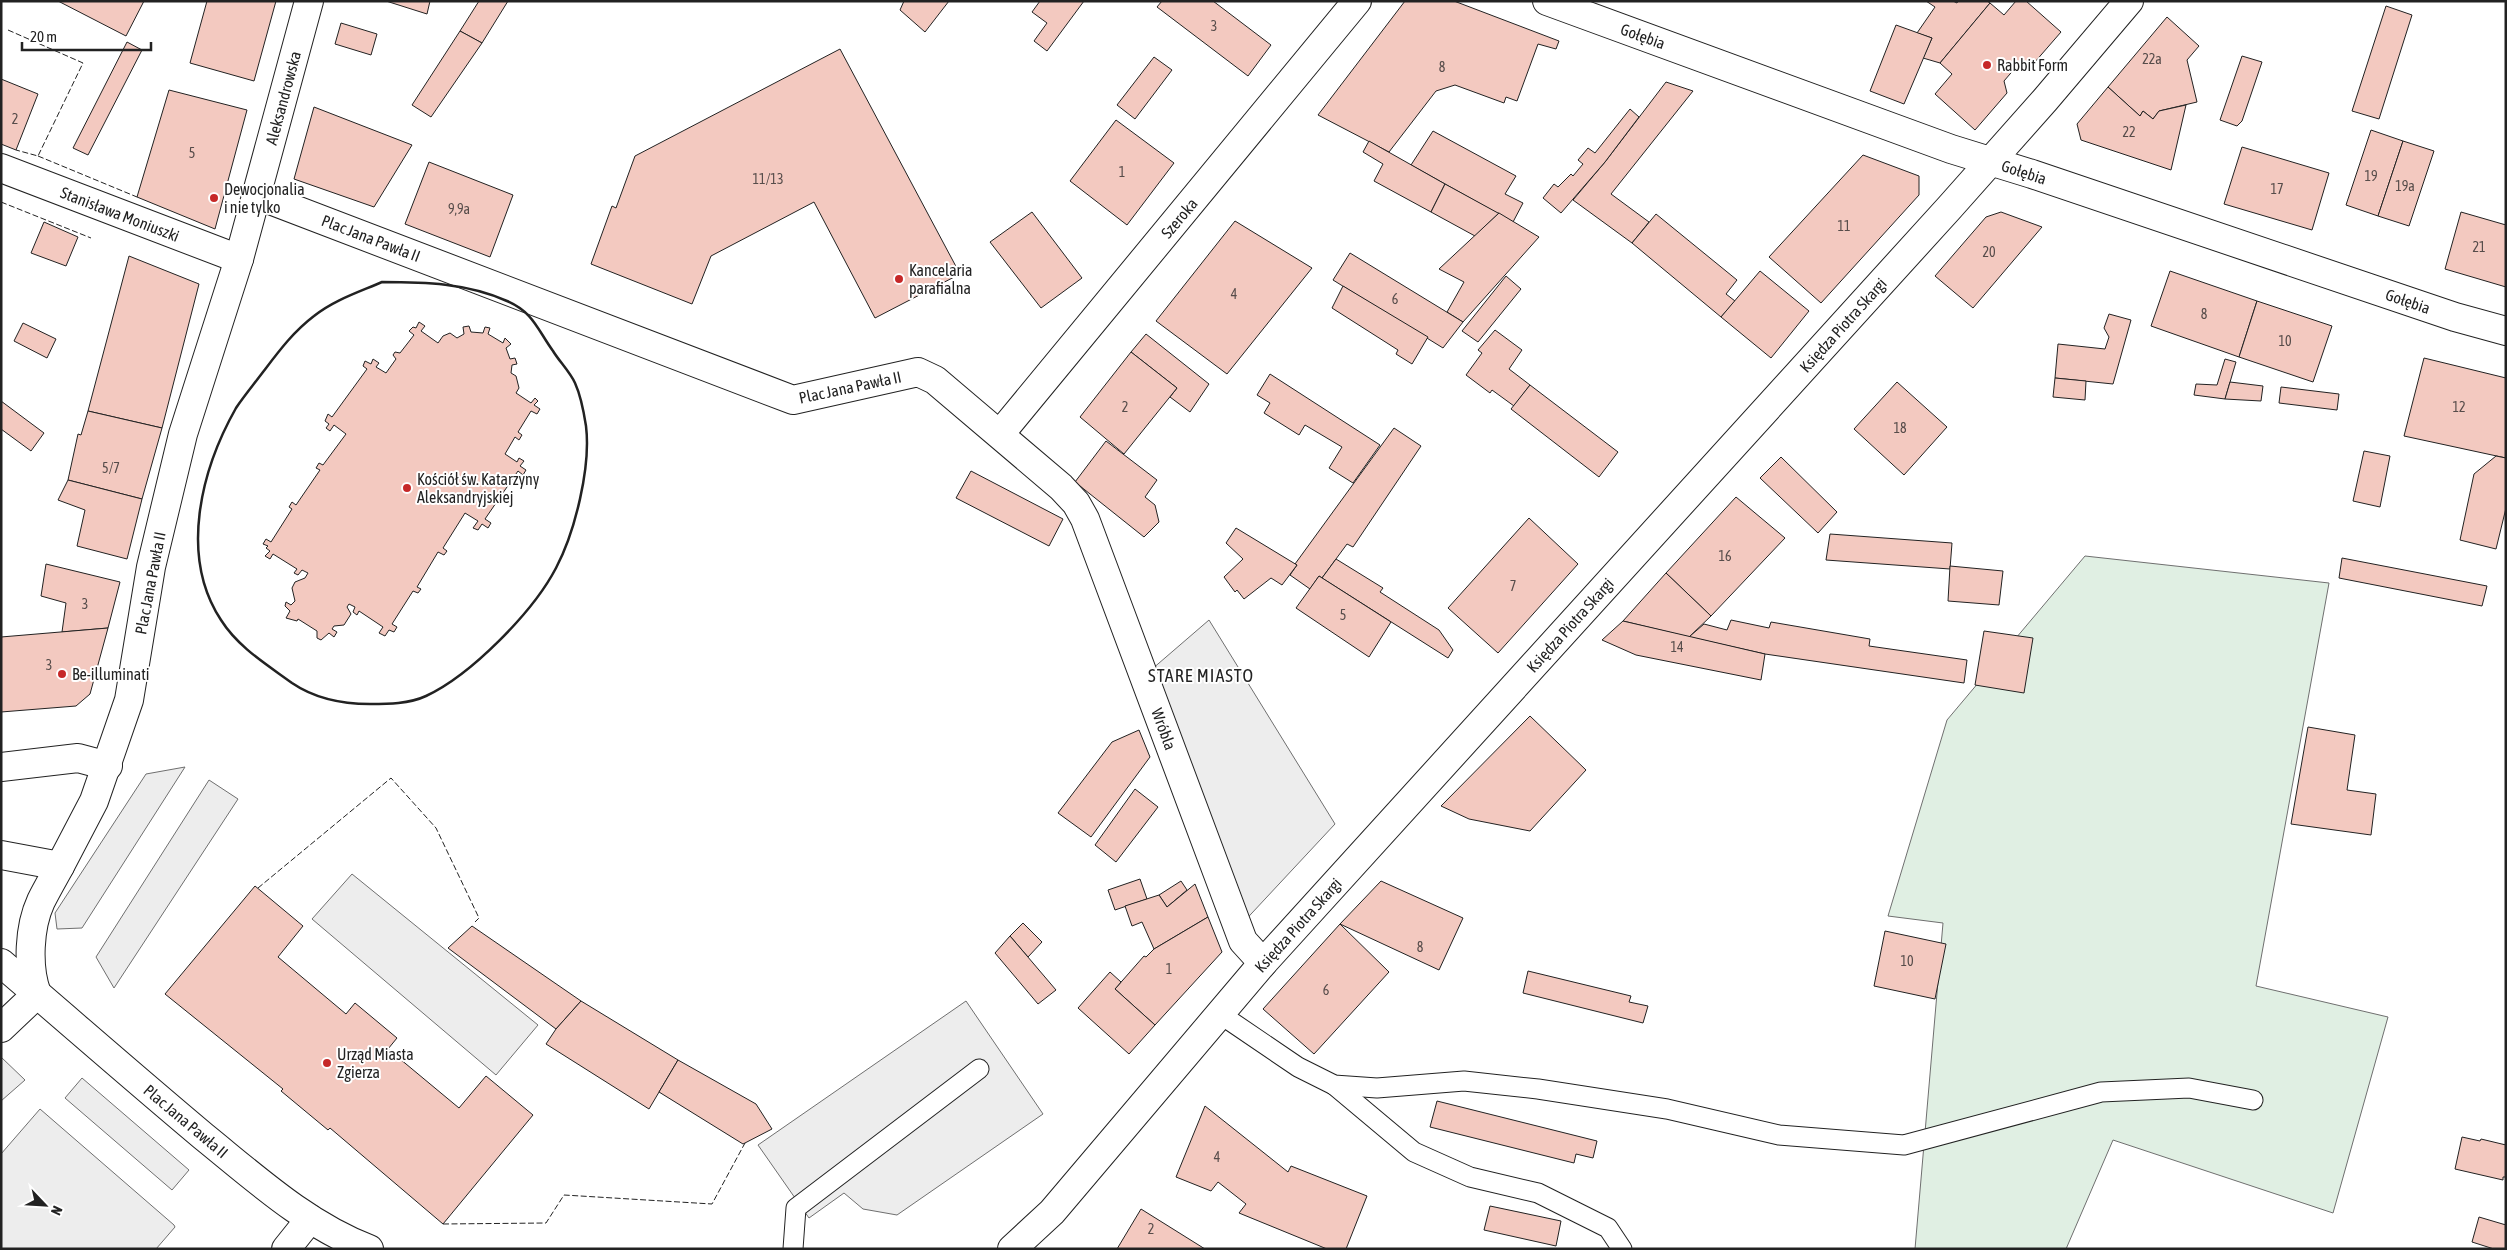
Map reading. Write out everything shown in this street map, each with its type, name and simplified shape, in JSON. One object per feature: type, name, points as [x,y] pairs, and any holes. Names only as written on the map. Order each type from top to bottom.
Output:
[{"type":"street","name":"Aleksandrowska","points":[[257,195],[309,1]]},
{"type":"street","name":"Szeroka","points":[[1000,434],[1357,1]]},
{"type":"street","name":"Gołębia","points":[[1547,1],[1951,149],[2455,317],[2506,331]]},
{"type":"street","name":"Księdza Piotra Skargi","points":[[1012,1249],[1052,1212],[1263,963],[1950,207],[2045,100],[2128,1]]},
{"type":"street","name":"Stanisława Moniuszki","points":[[1,168],[239,259]]},
{"type":"street","name":"Plac Jana Pawła II","points":[[36,994],[31,967],[34,928],[40,902],[94,801],[108,766],[129,700],[151,567],[183,434],[239,259],[257,195],[793,400],[918,372],[935,380],[1000,434]]},
{"type":"street","name":"Wróbla","points":[[1000,434],[1076,503],[1085,519],[1243,942],[1263,963]]},
{"type":"street","points":[[1,767],[78,758],[108,766]]},
{"type":"street","points":[[1,855],[60,866]]},
{"type":"street","name":"Plac Jana Pawła II","points":[[1,963],[87,1039],[228,1156],[310,1219],[329,1231],[369,1249]]},
{"type":"street","points":[[1,1028],[36,994]]},
{"type":"street","points":[[286,1249],[310,1219]]},
{"type":"lane","points":[[1220,1014],[1298,1067],[1334,1085],[1414,1152],[1470,1177],[1538,1193],[1608,1228],[1622,1249]]},
{"type":"lane","points":[[793,1249],[796,1208],[979,1069]]},
{"type":"lane","points":[[1334,1085],[1376,1088],[1464,1081],[1538,1089],[1667,1110],[1779,1135],[1904,1145],[2101,1092],[2189,1088],[2253,1100]]},
{"type":"green space","points":[[2085,556],[2329,583],[2256,986],[2388,1017],[2333,1213],[2113,1140],[2066,1249],[1915,1249],[1943,923],[1888,916],[1947,720]]},
{"type":"shaded area","points":[[1209,620],[1335,824],[1238,928],[1144,676]]},
{"type":"shaded area","points":[[185,767],[82,928],[57,929],[55,913],[146,774]]},
{"type":"shaded area","points":[[209,780],[238,799],[114,988],[96,957]]},
{"type":"shaded area","points":[[352,874],[538,1025],[496,1075],[312,919]]},
{"type":"shaded area","points":[[966,1001],[1043,1114],[897,1215],[863,1209],[844,1193],[809,1218],[758,1145]]},
{"type":"shaded area","points":[[1,1057],[25,1080],[1,1101]]},
{"type":"shaded area","points":[[82,1078],[189,1170],[172,1190],[65,1098]]},
{"type":"shaded area","points":[[40,1109],[174,1225],[175,1227],[156,1249],[1,1249],[1,1154]]},
{"type":"building","points":[[58,1],[144,1],[126,36]]},
{"type":"building","points":[[207,1],[276,1],[254,81],[190,63]]},
{"type":"building","points":[[386,1],[430,1],[427,14]]},
{"type":"building","points":[[479,1],[508,1],[482,43],[460,31]]},
{"type":"building","points":[[904,1],[949,1],[925,32],[900,10]]},
{"type":"building","points":[[1040,1],[1084,1],[1047,51],[1034,41],[1047,23],[1032,12]]},
{"type":"building","points":[[1162,1],[1213,1],[1271,45],[1248,76],[1157,7]]},
{"type":"building","points":[[1405,1],[1454,1],[1559,41],[1556,49],[1538,44],[1517,101],[1506,97],[1504,103],[1455,85],[1436,91],[1389,152],[1318,115]]},
{"type":"building","points":[[1926,1],[1953,1],[1957,3],[1958,1],[1987,1],[1990,3],[1940,63],[1923,58],[1932,38],[1917,33],[1935,7]]},
{"type":"building","name":"Rabbit Form","points":[[2016,1],[2026,1],[2061,32],[2028,70],[2016,67],[2004,81],[2007,93],[1975,130],[1935,94],[1952,74],[1940,63],[1990,3],[2004,15]]},
{"type":"building","points":[[2386,6],[2412,15],[2379,119],[2352,111]]},
{"type":"building","points":[[2167,17],[2199,46],[2187,60],[2197,102],[2159,111],[2153,119],[2143,111],[2140,116],[2108,87]]},
{"type":"building","points":[[341,23],[377,34],[371,55],[335,44]]},
{"type":"building","points":[[1896,25],[1932,38],[1904,104],[1870,91]]},
{"type":"building","points":[[460,31],[482,43],[431,117],[412,105]]},
{"type":"building","points":[[127,42],[142,50],[88,155],[73,148]]},
{"type":"building","points":[[840,49],[960,274],[875,318],[814,202],[711,256],[692,304],[591,264],[612,206],[616,208],[635,156]]},
{"type":"building","points":[[2242,56],[2262,62],[2242,121],[2237,126],[2220,120]]},
{"type":"building","points":[[1154,57],[1172,70],[1135,119],[1117,105]]},
{"type":"building","points":[[1,79],[38,94],[16,150],[1,144]]},
{"type":"building","points":[[1666,82],[1693,91],[1611,194],[1649,222],[1632,243],[1573,200],[1605,162]]},
{"type":"building","points":[[2108,87],[2140,116],[2143,111],[2153,119],[2159,111],[2186,105],[2171,170],[2081,140],[2077,124]]},
{"type":"building","points":[[169,90],[247,110],[215,229],[137,197]]},
{"type":"building","points":[[314,107],[412,145],[374,207],[294,179]]},
{"type":"building","points":[[1630,109],[1639,117],[1605,162],[1561,213],[1543,198],[1554,184],[1558,187],[1571,174],[1573,176],[1583,164],[1578,160],[1588,148],[1595,153]]},
{"type":"building","points":[[1116,120],[1174,163],[1127,225],[1070,181]]},
{"type":"building","points":[[2371,130],[2403,141],[2378,216],[2346,205]]},
{"type":"building","points":[[1433,131],[1516,176],[1505,194],[1523,203],[1513,222],[1411,165]]},
{"type":"building","points":[[1369,141],[1445,184],[1431,212],[1374,181],[1383,164],[1363,152]]},
{"type":"building","points":[[2403,141],[2434,151],[2409,226],[2378,216]]},
{"type":"building","points":[[2242,147],[2329,173],[2312,230],[2224,204]]},
{"type":"building","points":[[1863,155],[1919,176],[1919,195],[1821,303],[1769,257]]},
{"type":"building","points":[[429,162],[513,195],[490,257],[405,224]]},
{"type":"building","points":[[1445,184],[1499,213],[1475,236],[1431,212]]},
{"type":"building","points":[[1032,212],[1082,278],[1041,308],[990,242]]},
{"type":"building","points":[[2001,212],[2042,227],[1973,308],[1935,276],[1986,217]]},
{"type":"building","points":[[2461,212],[2506,225],[2506,287],[2445,269]]},
{"type":"building","points":[[1499,213],[1539,237],[1463,322],[1447,312],[1464,282],[1439,269]]},
{"type":"building","points":[[1656,214],[1737,280],[1726,294],[1735,301],[1721,317],[1632,243]]},
{"type":"building","points":[[1235,221],[1312,268],[1227,374],[1156,321]]},
{"type":"building","points":[[44,222],[78,237],[66,266],[31,253]]},
{"type":"building","points":[[1350,253],[1463,322],[1443,348],[1333,280]]},
{"type":"building","points":[[129,256],[199,284],[162,428],[88,411]]},
{"type":"building","points":[[1760,271],[1809,311],[1771,358],[1721,317]]},
{"type":"building","points":[[2170,271],[2257,301],[2239,357],[2151,326]]},
{"type":"building","points":[[1506,276],[1521,289],[1478,342],[1462,331]]},
{"type":"building","points":[[1343,286],[1428,337],[1412,364],[1396,354],[1398,350],[1332,308]]},
{"type":"building","points":[[2257,301],[2332,326],[2313,382],[2239,357]]},
{"type":"building","points":[[2109,314],[2131,320],[2113,384],[2055,378],[2058,344],[2105,349],[2109,337],[2104,328]]},
{"type":"building","name":"Kościół św. Katarzyny Aleksandryjskiej","points":[[419,322],[425,326],[421,331],[438,343],[443,336],[450,333],[457,338],[464,334],[463,327],[469,326],[471,332],[483,333],[485,327],[490,328],[488,334],[503,343],[505,338],[511,344],[506,348],[510,359],[515,358],[517,364],[512,365],[511,373],[516,376],[519,388],[516,393],[531,403],[535,398],[538,401],[534,405],[540,409],[537,414],[531,411],[518,432],[522,435],[519,440],[515,437],[505,454],[517,462],[519,458],[524,461],[520,466],[526,470],[523,475],[518,471],[485,519],[491,523],[488,528],[482,524],[478,530],[473,528],[478,521],[465,513],[443,548],[447,551],[444,555],[438,552],[417,587],[421,589],[418,593],[413,591],[392,624],[397,627],[394,632],[389,630],[385,636],[379,633],[383,627],[359,611],[357,615],[353,612],[355,607],[349,604],[347,607],[351,614],[344,625],[334,626],[332,629],[337,632],[334,637],[329,633],[321,640],[317,638],[317,631],[298,619],[297,621],[286,618],[290,611],[285,606],[286,602],[291,605],[295,601],[292,588],[295,582],[305,578],[308,573],[302,570],[298,575],[294,573],[297,569],[273,554],[270,559],[265,556],[270,551],[266,548],[268,546],[263,544],[266,539],[271,542],[292,509],[289,507],[292,502],[296,505],[320,470],[316,468],[319,463],[323,465],[346,434],[334,425],[330,431],[326,428],[329,424],[325,421],[328,414],[332,417],[367,369],[363,366],[365,361],[371,364],[373,359],[379,363],[376,367],[386,373],[396,359],[393,355],[395,352],[400,353],[414,335],[409,331],[413,327],[416,328]]},
{"type":"building","points":[[23,323],[56,339],[47,358],[14,341]]},
{"type":"building","points":[[1495,330],[1522,350],[1509,369],[1530,385],[1514,406],[1492,390],[1490,393],[1466,375],[1482,353],[1478,350]]},
{"type":"building","points":[[1146,334],[1209,384],[1190,412],[1170,397],[1177,388],[1131,352]]},
{"type":"building","points":[[1131,352],[1177,388],[1124,454],[1080,417]]},
{"type":"building","points":[[2424,358],[2506,378],[2506,458],[2404,436]]},
{"type":"building","points":[[2225,359],[2236,362],[2225,399],[2194,395],[2196,384],[2217,385]]},
{"type":"building","points":[[1270,374],[1380,445],[1353,483],[1329,468],[1342,447],[1305,425],[1299,435],[1264,413],[1270,403],[1257,395]]},
{"type":"building","points":[[2055,378],[2086,381],[2085,400],[2053,397]]},
{"type":"building","points":[[1897,382],[1947,427],[1904,475],[1854,429]]},
{"type":"building","points":[[2230,382],[2263,386],[2261,401],[2225,399]]},
{"type":"building","points":[[1530,385],[1618,452],[1599,477],[1511,409]]},
{"type":"building","points":[[2281,387],[2339,394],[2337,410],[2279,403]]},
{"type":"building","points":[[1,401],[44,433],[31,451],[1,429]]},
{"type":"building","points":[[88,411],[162,428],[142,499],[68,480],[78,434],[81,435]]},
{"type":"building","points":[[1394,428],[1421,446],[1353,547],[1347,544],[1322,578],[1319,576],[1310,589],[1290,575],[1297,565],[1295,564]]},
{"type":"building","points":[[1106,441],[1157,480],[1145,497],[1155,505],[1159,522],[1144,537],[1075,482]]},
{"type":"building","points":[[2364,451],[2390,456],[2380,507],[2353,501]]},
{"type":"building","points":[[2496,456],[2506,458],[2506,508],[2496,549],[2460,540],[2474,474]]},
{"type":"building","points":[[1781,457],[1837,512],[1818,533],[1760,478]]},
{"type":"building","points":[[971,471],[1063,519],[1049,546],[956,498]]},
{"type":"building","points":[[68,480],[142,499],[127,559],[77,546],[85,510],[58,500]]},
{"type":"building","points":[[1736,497],[1785,538],[1711,616],[1666,573]]},
{"type":"building","points":[[1529,518],[1578,564],[1498,653],[1448,608]]},
{"type":"building","points":[[1236,528],[1297,565],[1282,585],[1271,578],[1244,599],[1237,590],[1235,592],[1224,577],[1243,559],[1226,543]]},
{"type":"building","points":[[1830,534],[1952,543],[1950,569],[1826,560]]},
{"type":"building","points":[[2342,558],[2487,586],[2482,606],[2339,578]]},
{"type":"building","points":[[1336,559],[1383,588],[1380,592],[1439,630],[1453,650],[1448,658],[1322,578]]},
{"type":"building","points":[[46,564],[120,582],[108,628],[62,632],[66,603],[41,596]]},
{"type":"building","points":[[1950,566],[2003,571],[1999,605],[1948,601]]},
{"type":"building","points":[[1666,573],[1711,616],[1689,637],[1623,621]]},
{"type":"building","points":[[1319,576],[1391,622],[1369,657],[1296,608]]},
{"type":"building","points":[[1731,620],[1769,628],[1771,622],[1870,639],[1869,646],[1967,660],[1964,683],[1765,654],[1689,637],[1704,624],[1727,630]]},
{"type":"building","points":[[1623,621],[1765,654],[1761,680],[1636,655],[1602,640]]},
{"type":"building","points":[[108,628],[90,694],[76,706],[1,712],[1,637]]},
{"type":"building","points":[[1984,631],[2033,638],[2024,693],[1975,685]]},
{"type":"building","points":[[1530,716],[1586,770],[1530,831],[1469,819],[1441,806]]},
{"type":"building","points":[[2308,727],[2355,735],[2347,790],[2376,794],[2371,835],[2291,824]]},
{"type":"building","points":[[1139,730],[1150,757],[1091,837],[1058,813],[1112,742]]},
{"type":"building","points":[[1135,789],[1158,807],[1116,862],[1095,845]]},
{"type":"building","points":[[1140,879],[1147,899],[1115,910],[1108,890]]},
{"type":"building","points":[[1181,881],[1187,890],[1167,907],[1159,895]]},
{"type":"building","points":[[1381,881],[1463,918],[1439,970],[1340,924]]},
{"type":"building","points":[[1195,884],[1208,917],[1154,949],[1142,922],[1132,926],[1125,906],[1159,895],[1167,907]]},
{"type":"building","name":"Urząd Miasta Zgierza","points":[[255,886],[303,926],[278,957],[346,1014],[355,1003],[397,1038],[388,1049],[459,1108],[486,1076],[533,1115],[443,1224],[330,1128],[328,1130],[281,1091],[283,1089],[165,994]]},
{"type":"building","points":[[1208,917],[1222,952],[1155,1025],[1115,989],[1144,956],[1146,957],[1154,949]]},
{"type":"building","points":[[1023,923],[1042,942],[1028,957],[1010,936]]},
{"type":"building","points":[[1340,924],[1389,972],[1314,1054],[1263,1009]]},
{"type":"building","points":[[472,926],[581,1001],[556,1029],[448,948]]},
{"type":"building","points":[[1885,931],[1946,944],[1935,999],[1874,986]]},
{"type":"building","points":[[1010,936],[1056,990],[1038,1004],[995,953]]},
{"type":"building","points":[[1528,971],[1631,996],[1629,1002],[1648,1006],[1643,1023],[1523,993]]},
{"type":"building","points":[[1110,972],[1121,982],[1115,989],[1155,1025],[1129,1054],[1078,1008]]},
{"type":"building","points":[[581,1001],[678,1060],[649,1109],[546,1044],[556,1029]]},
{"type":"building","points":[[678,1060],[756,1104],[772,1129],[743,1144],[659,1092]]},
{"type":"building","points":[[1437,1101],[1597,1141],[1593,1158],[1576,1154],[1574,1163],[1430,1127]]},
{"type":"building","points":[[1205,1106],[1288,1172],[1291,1166],[1367,1196],[1346,1249],[1327,1249],[1239,1213],[1246,1204],[1218,1182],[1211,1191],[1176,1177]]},
{"type":"building","points":[[2462,1137],[2506,1145],[2506,1177],[2503,1177],[2503,1180],[2455,1169]]},
{"type":"building","points":[[1490,1206],[1561,1221],[1556,1246],[1484,1230]]},
{"type":"building","points":[[1141,1209],[1205,1249],[1117,1249]]},
{"type":"building","points":[[2479,1217],[2506,1225],[2506,1249],[2494,1249],[2472,1242]]},
{"type":"fence","points":[[8,30],[83,63],[38,156],[16,150]]},
{"type":"fence","points":[[38,156],[137,197]]},
{"type":"fence","points":[[1,202],[91,238]]},
{"type":"fence","points":[[258,888],[391,778],[436,828],[479,918],[475,922]]},
{"type":"fence","points":[[443,1224],[546,1223],[564,1195],[712,1204],[745,1143]]},
{"type":"wall","points":[[382,282],[429,283],[477,290],[507,301],[523,311],[534,322],[575,383],[582,404],[587,442],[584,479],[580,499],[563,553],[546,585],[517,622],[481,658],[444,686],[426,696],[413,701],[398,703],[360,704],[329,699],[310,693],[292,683],[263,662],[236,639],[221,620],[208,595],[201,569],[198,541],[205,485],[213,458],[236,408],[281,349],[306,322],[338,301],[382,282]]},
{"type":"place","name":"Rabbit Form","points":[[1987,65]]},
{"type":"place","name":"Dewocjonalia i nie tylko","points":[[214,198]]},
{"type":"place","name":"Kancelaria parafialna","points":[[899,279]]},
{"type":"place","name":"Kościół św. Katarzyny Aleksandryjskiej","points":[[407,488]]},
{"type":"place","name":"Be-illuminati","points":[[62,674]]},
{"type":"place","name":"Urząd Miasta Zgierza","points":[[327,1063]]},
{"type":"district","name":"STARE MIASTO","points":[[1201,676]]}]
